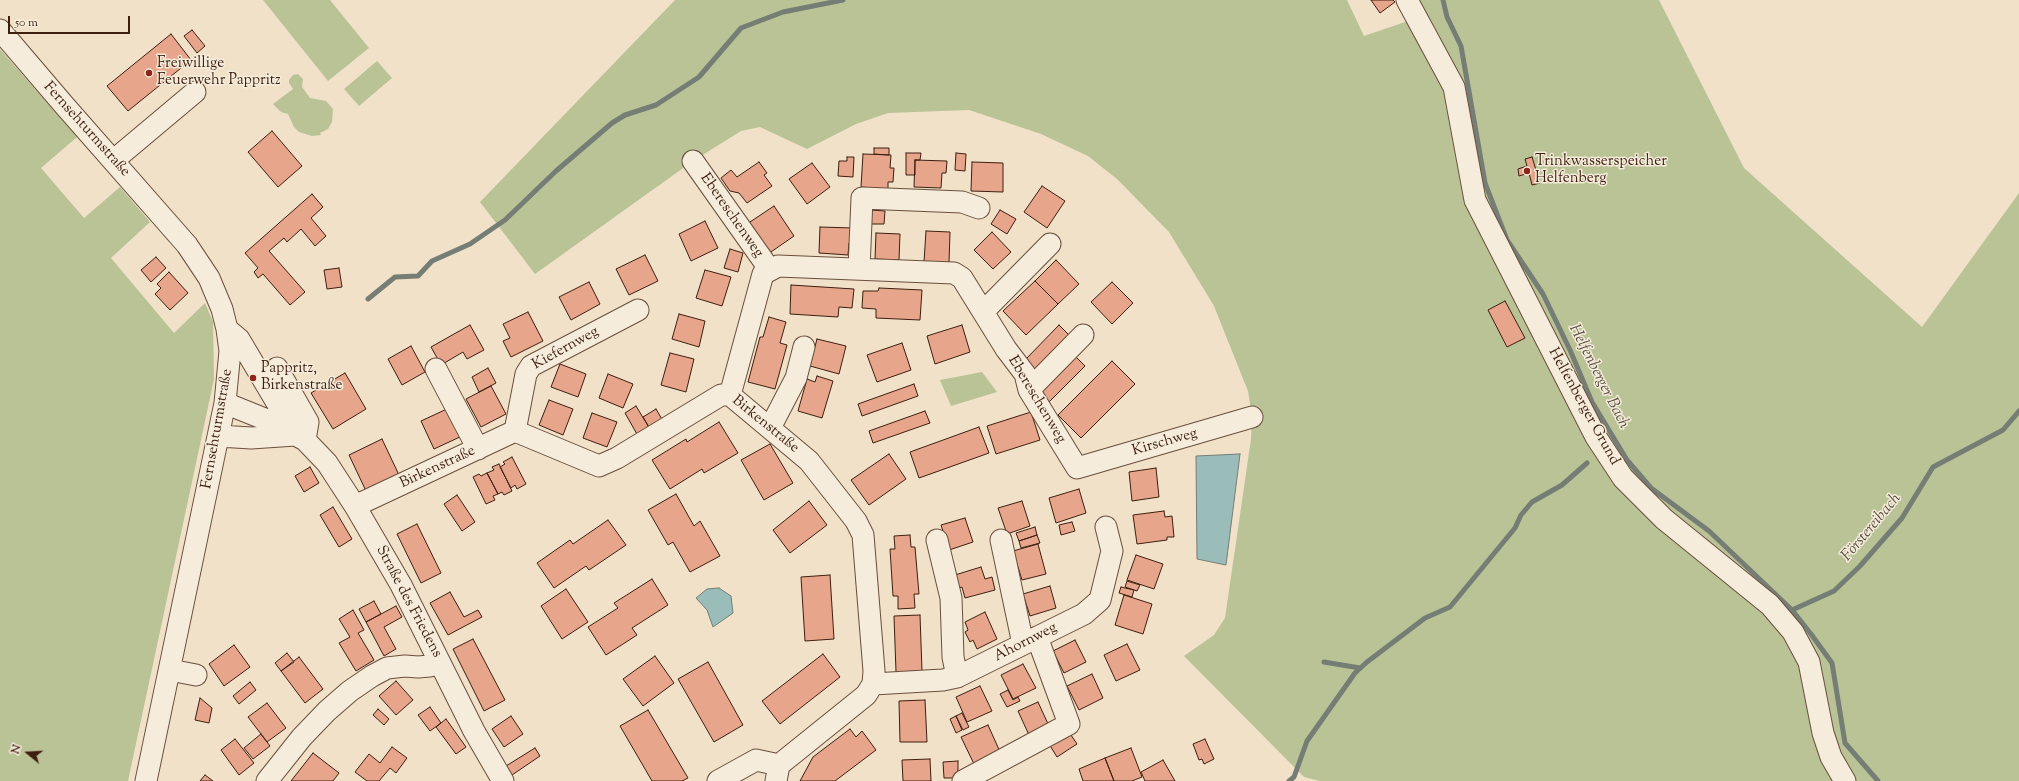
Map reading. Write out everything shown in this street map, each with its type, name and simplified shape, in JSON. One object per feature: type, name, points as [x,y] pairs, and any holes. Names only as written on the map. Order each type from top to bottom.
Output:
[{"type":"street","name":"Helfenberger Grund","points":[[1407,0],[1454,87],[1475,200],[1596,437],[1623,478],[1664,519],[1770,605],[1793,632],[1809,662],[1823,733],[1831,757],[1845,781]]},
{"type":"street","name":"Fernsehturmstraße","points":[[0,30],[188,245],[209,278],[222,308],[227,329],[230,351],[225,403],[146,781]]},
{"type":"street","points":[[114,160],[195,92]]},
{"type":"street","name":"Ebereschenweg","points":[[693,161],[770,270]]},
{"type":"street","points":[[859,270],[862,198],[962,202],[979,208]]},
{"type":"street","points":[[983,312],[1050,244]]},
{"type":"street","name":"Ebereschenweg","points":[[730,395],[763,274],[770,270],[778,266],[954,273],[962,278],[1006,349],[1025,374],[1029,390],[1077,468]]},
{"type":"street","name":"Kiefernweg","points":[[515,432],[526,374],[531,366],[638,310]]},
{"type":"street","points":[[227,329],[239,339],[301,438]]},
{"type":"street","points":[[1029,390],[1083,335]]},
{"type":"street","points":[[770,428],[796,378],[804,347]]},
{"type":"street","points":[[277,368],[308,422],[301,438]]},
{"type":"street","points":[[436,369],[478,449]]},
{"type":"street","name":"Birkenstraße","points":[[355,506],[515,432],[599,466],[617,458],[721,395],[730,395],[809,461],[856,522],[863,536],[874,670],[873,684]]},
{"type":"street","name":"Straße des Friedens","points":[[225,403],[267,420],[301,438],[327,463],[355,506],[401,585],[474,731],[503,781]]},
{"type":"street","name":"Kirschweg","points":[[1077,468],[1252,418]]},
{"type":"street","points":[[219,436],[251,438],[301,438]]},
{"type":"street","name":"Ahornweg","points":[[873,684],[943,680],[957,677],[1084,614],[1100,600],[1112,551],[1106,527]]},
{"type":"street","points":[[937,540],[951,598],[953,657],[957,677]]},
{"type":"street","points":[[963,781],[1069,724],[1030,641],[1001,540]]},
{"type":"street","points":[[267,781],[302,737],[327,711],[350,691],[387,668],[430,666],[440,663]]},
{"type":"street","points":[[170,670],[196,675]]},
{"type":"street","points":[[718,781],[756,760],[778,773],[866,695],[873,684]]},
{"type":"green space","points":[[263,0],[330,0],[369,48],[328,81]]},
{"type":"green space","points":[[675,0],[1347,0],[1364,36],[1417,18],[1407,0],[1659,0],[1744,168],[1922,327],[2019,193],[2019,781],[1320,781],[1304,777],[1184,656],[1214,635],[1225,618],[1251,439],[1252,417],[1248,391],[1214,306],[1169,232],[1117,179],[1088,156],[1041,134],[969,110],[888,113],[856,124],[807,149],[760,127],[741,131],[693,161],[535,274],[480,202]]},
{"type":"green space","points":[[0,49],[77,137],[41,168],[84,218],[120,187],[150,222],[111,258],[174,333],[205,303],[213,322],[214,379],[128,781],[0,781]]},
{"type":"green space","points":[[377,61],[392,78],[359,106],[344,89]]},
{"type":"green space","points":[[298,74],[303,79],[302,87],[310,98],[326,101],[333,109],[332,122],[328,129],[320,133],[321,135],[312,136],[299,132],[294,127],[288,114],[281,112],[273,104],[293,89],[289,83],[289,80],[293,75]]},
{"type":"green space","points":[[982,372],[997,392],[951,406],[940,380]]},
{"type":"water","points":[[1240,454],[1226,565],[1197,559],[1196,456]]},
{"type":"water","points":[[719,588],[731,596],[733,613],[713,627],[707,610],[696,598],[707,589]]},
{"type":"building","points":[[1371,0],[1393,0],[1395,2],[1380,13]]},
{"type":"building","points":[[192,30],[205,46],[197,53],[184,36]]},
{"type":"building","name":"Freiwillige Feuerwehr Pappritz","points":[[171,34],[191,60],[128,111],[107,86]]},
{"type":"building","points":[[272,131],[302,166],[278,187],[248,152]]},
{"type":"building","points":[[874,148],[889,148],[889,155],[874,154]]},
{"type":"building","points":[[906,153],[921,153],[920,160],[915,160],[915,175],[906,175]]},
{"type":"building","points":[[956,153],[966,154],[965,171],[955,170]]},
{"type":"building","points":[[863,154],[891,155],[890,168],[894,168],[893,182],[888,182],[888,189],[861,187]]},
{"type":"building","points":[[847,157],[854,157],[853,177],[838,176],[839,161],[847,161]]},
{"type":"building","name":"Trinkwasserspeicher Helfenberg","points":[[1532,157],[1540,183],[1532,185],[1529,173],[1519,176],[1518,169],[1527,166],[1525,159]]},
{"type":"building","points":[[915,160],[947,161],[946,173],[942,173],[941,188],[914,187]]},
{"type":"building","points":[[759,162],[767,173],[764,175],[772,186],[747,203],[739,193],[730,191],[721,178],[731,170],[737,177]]},
{"type":"building","points":[[972,162],[1003,163],[1003,192],[971,191]]},
{"type":"building","points":[[812,163],[830,187],[807,204],[789,179]]},
{"type":"building","points":[[1042,186],[1065,201],[1047,228],[1024,212]]},
{"type":"building","points":[[312,194],[323,207],[311,218],[326,236],[315,246],[301,229],[287,242],[284,238],[269,251],[305,292],[290,305],[263,274],[258,278],[254,272],[258,268],[245,253]]},
{"type":"building","points":[[774,206],[794,236],[768,254],[747,224]]},
{"type":"building","points":[[871,210],[885,211],[884,224],[870,224]]},
{"type":"building","points":[[1000,210],[1016,219],[1007,234],[991,224]]},
{"type":"building","points":[[705,221],[718,248],[691,261],[679,234]]},
{"type":"building","points":[[820,227],[853,228],[853,243],[849,243],[848,255],[819,253]]},
{"type":"building","points":[[926,231],[950,232],[949,263],[924,262]]},
{"type":"building","points":[[992,232],[1011,252],[993,269],[974,250]]},
{"type":"building","points":[[876,233],[900,234],[899,260],[875,259]]},
{"type":"building","points":[[730,249],[743,253],[738,272],[724,268]]},
{"type":"building","points":[[645,255],[658,281],[629,295],[616,269]]},
{"type":"building","points":[[156,257],[166,268],[151,282],[141,270]]},
{"type":"building","points":[[1056,260],[1079,284],[1058,304],[1035,281]]},
{"type":"building","points":[[339,268],[342,287],[327,289],[324,270]]},
{"type":"building","points":[[705,270],[731,277],[722,306],[696,298]]},
{"type":"building","points":[[169,272],[188,293],[170,310],[155,294],[161,288],[157,284]]},
{"type":"building","points":[[1035,281],[1058,304],[1026,335],[1003,311]]},
{"type":"building","points":[[589,282],[600,304],[571,320],[559,297]]},
{"type":"building","points":[[1112,282],[1133,303],[1112,324],[1091,302]]},
{"type":"building","points":[[791,285],[854,289],[852,308],[839,307],[838,317],[790,314]]},
{"type":"building","points":[[879,288],[922,290],[920,320],[876,318],[876,309],[862,308],[863,291],[878,291]]},
{"type":"building","points":[[1505,301],[1525,338],[1507,347],[1488,310]]},
{"type":"building","points":[[528,312],[543,341],[511,357],[503,341],[510,338],[503,324]]},
{"type":"building","points":[[679,314],[705,321],[699,347],[672,339]]},
{"type":"building","points":[[769,317],[786,322],[780,343],[787,345],[775,389],[748,382],[760,337],[763,337]]},
{"type":"building","points":[[470,325],[484,350],[467,359],[463,352],[441,365],[431,347]]},
{"type":"building","points":[[962,325],[970,352],[935,364],[927,336]]},
{"type":"building","points":[[1059,325],[1071,337],[1037,372],[1025,360]]},
{"type":"building","points":[[817,339],[846,346],[839,374],[810,366]]},
{"type":"building","points":[[902,343],[911,370],[877,382],[867,355]]},
{"type":"building","points":[[411,346],[425,372],[402,385],[388,359]]},
{"type":"building","points":[[670,353],[694,359],[686,392],[661,385]]},
{"type":"building","points":[[1073,354],[1085,366],[1049,402],[1037,389]]},
{"type":"building","points":[[1112,361],[1135,384],[1081,438],[1058,415]]},
{"type":"building","points":[[560,364],[586,374],[578,397],[551,387]]},
{"type":"building","points":[[488,368],[496,383],[479,392],[472,377]]},
{"type":"building","points":[[345,373],[366,409],[333,429],[311,393]]},
{"type":"building","points":[[608,374],[633,384],[623,408],[599,398]]},
{"type":"building","points":[[817,376],[833,381],[822,418],[798,411],[807,379],[815,382]]},
{"type":"building","points":[[914,384],[918,396],[862,416],[858,404]]},
{"type":"building","points":[[491,386],[506,414],[481,427],[466,399]]},
{"type":"building","points":[[549,400],[573,409],[563,435],[539,425]]},
{"type":"building","points":[[636,406],[650,429],[638,436],[625,413]]},
{"type":"building","points":[[449,408],[462,436],[434,449],[421,421]]},
{"type":"building","points":[[656,409],[663,421],[650,429],[643,417]]},
{"type":"building","points":[[925,411],[930,423],[873,443],[869,431]]},
{"type":"building","points":[[1031,412],[1040,440],[996,454],[987,426]]},
{"type":"building","points":[[592,413],[617,422],[607,447],[583,438]]},
{"type":"building","points":[[719,422],[738,453],[704,473],[702,469],[670,489],[652,460],[686,439],[687,442]]},
{"type":"building","points":[[979,427],[989,453],[919,478],[910,452]]},
{"type":"building","points":[[382,439],[399,475],[366,491],[349,455]]},
{"type":"building","points":[[770,444],[793,483],[764,500],[741,460]]},
{"type":"building","points":[[889,454],[906,479],[869,505],[851,480]]},
{"type":"building","points":[[512,457],[526,484],[517,489],[515,485],[511,488],[500,467],[505,464],[503,462]]},
{"type":"building","points":[[499,464],[512,491],[504,495],[502,492],[498,494],[487,473],[494,470],[492,467]]},
{"type":"building","points":[[310,467],[319,483],[304,492],[295,476]]},
{"type":"building","points":[[1156,468],[1159,497],[1132,501],[1129,472]]},
{"type":"building","points":[[487,473],[498,494],[493,496],[495,500],[486,504],[473,477],[479,474],[481,476]]},
{"type":"building","points":[[1079,489],[1086,513],[1056,523],[1049,498]]},
{"type":"building","points":[[676,494],[694,526],[700,521],[720,556],[690,572],[673,542],[668,545],[648,510]]},
{"type":"building","points":[[457,495],[475,522],[462,531],[444,504]]},
{"type":"building","points":[[809,501],[827,525],[790,553],[773,530]]},
{"type":"building","points":[[1022,501],[1030,526],[1007,534],[998,508]]},
{"type":"building","points":[[333,507],[352,539],[339,547],[320,515]]},
{"type":"building","points":[[1164,511],[1165,517],[1172,516],[1174,537],[1167,537],[1167,540],[1137,544],[1133,515]]},
{"type":"building","points":[[965,518],[973,542],[949,550],[941,525]]},
{"type":"building","points":[[608,520],[626,545],[589,570],[586,566],[554,588],[537,563],[570,540],[573,544]]},
{"type":"building","points":[[1072,522],[1075,531],[1061,535],[1059,525]]},
{"type":"building","points":[[417,524],[441,573],[421,583],[397,534]]},
{"type":"building","points":[[1035,527],[1037,535],[1019,541],[1016,533]]},
{"type":"building","points":[[910,535],[911,547],[915,547],[919,594],[914,594],[915,608],[898,609],[898,596],[893,596],[890,549],[895,549],[894,536]]},
{"type":"building","points":[[1037,535],[1040,543],[1021,548],[1019,541]]},
{"type":"building","points":[[1038,544],[1046,574],[1022,580],[1013,551]]},
{"type":"building","points":[[1136,555],[1163,564],[1154,589],[1127,580]]},
{"type":"building","points":[[981,567],[985,579],[992,577],[995,590],[965,598],[962,587],[959,588],[955,575]]},
{"type":"building","points":[[830,575],[834,639],[805,641],[801,577]]},
{"type":"building","points":[[652,579],[668,605],[632,628],[637,635],[606,655],[588,627],[618,608],[614,603]]},
{"type":"building","points":[[1127,581],[1140,585],[1137,591],[1125,587]]},
{"type":"building","points":[[1050,586],[1056,608],[1030,616],[1023,594]]},
{"type":"building","points":[[1121,587],[1134,590],[1132,597],[1119,593]]},
{"type":"building","points":[[566,589],[588,622],[562,639],[541,606]]},
{"type":"building","points":[[450,592],[464,617],[478,610],[482,617],[448,635],[430,603]]},
{"type":"building","points":[[1124,595],[1152,604],[1143,634],[1115,625]]},
{"type":"building","points":[[374,601],[381,614],[366,622],[359,609]]},
{"type":"building","points":[[396,606],[402,617],[384,627],[396,649],[384,656],[366,622]]},
{"type":"building","points":[[353,610],[364,630],[358,633],[374,660],[356,671],[339,643],[350,637],[339,619]]},
{"type":"building","points":[[985,612],[997,639],[977,649],[973,640],[970,642],[965,632],[968,630],[965,622]]},
{"type":"building","points":[[920,615],[922,671],[896,672],[894,616]]},
{"type":"building","points":[[473,639],[505,700],[484,711],[453,649]]},
{"type":"building","points":[[1075,640],[1086,662],[1064,673],[1053,651]]},
{"type":"building","points":[[1127,644],[1140,670],[1116,681],[1104,655]]},
{"type":"building","points":[[234,645],[250,667],[224,686],[209,664]]},
{"type":"building","points":[[287,653],[294,662],[281,671],[275,663]]},
{"type":"building","points":[[823,654],[840,677],[780,724],[762,701]]},
{"type":"building","points":[[655,656],[674,683],[643,706],[623,679]]},
{"type":"building","points":[[299,657],[323,689],[305,703],[281,671]]},
{"type":"building","points":[[708,662],[743,725],[714,742],[678,679]]},
{"type":"building","points":[[1023,664],[1036,688],[1013,699],[1001,675]]},
{"type":"building","points":[[1092,674],[1103,698],[1079,710],[1067,686]]},
{"type":"building","points":[[396,681],[413,700],[396,715],[379,696]]},
{"type":"building","points":[[250,682],[256,690],[239,704],[233,696]]},
{"type":"building","points":[[980,686],[992,711],[967,722],[956,697]]},
{"type":"building","points":[[1008,690],[1013,700],[1018,697],[1020,701],[1007,707],[1000,694]]},
{"type":"building","points":[[200,698],[212,708],[209,723],[195,720]]},
{"type":"building","points":[[925,700],[927,742],[900,742],[899,701]]},
{"type":"building","points":[[1038,702],[1049,726],[1029,735],[1018,711]]},
{"type":"building","points":[[267,703],[286,728],[267,742],[248,717]]},
{"type":"building","points":[[430,707],[441,723],[430,731],[418,715]]},
{"type":"building","points":[[378,709],[389,719],[384,725],[373,715]]},
{"type":"building","points":[[648,710],[688,778],[682,781],[652,781],[620,726]]},
{"type":"building","points":[[962,713],[969,727],[963,730],[956,716]]},
{"type":"building","points":[[511,716],[523,734],[504,747],[492,729]]},
{"type":"building","points":[[956,716],[962,730],[956,733],[950,719]]},
{"type":"building","points":[[446,719],[466,747],[456,754],[436,727]]},
{"type":"building","points":[[988,725],[1001,754],[975,766],[961,737]]},
{"type":"building","points":[[850,729],[856,737],[862,731],[876,750],[835,781],[800,781],[813,757]]},
{"type":"building","points":[[1069,732],[1077,744],[1057,757],[1049,744]]},
{"type":"building","points":[[261,734],[270,746],[253,759],[244,748]]},
{"type":"building","points":[[235,739],[254,763],[239,775],[221,750]]},
{"type":"building","points":[[1205,739],[1214,759],[1204,764],[1202,759],[1199,760],[1193,744]]},
{"type":"building","points":[[392,747],[407,758],[396,773],[390,768],[379,781],[367,781],[355,772],[369,754],[380,763]]},
{"type":"building","points":[[535,748],[540,756],[512,775],[506,766]]},
{"type":"building","points":[[1131,748],[1142,777],[1132,781],[1114,781],[1105,758]]},
{"type":"building","points":[[313,753],[339,773],[333,781],[291,781]]},
{"type":"building","points":[[1105,758],[1114,781],[1083,781],[1079,769]]},
{"type":"building","points":[[930,759],[931,781],[903,781],[902,760]]},
{"type":"building","points":[[1163,760],[1175,781],[1145,781],[1141,772]]},
{"type":"building","points":[[958,761],[958,778],[944,778],[943,762]]},
{"type":"building","points":[[205,775],[213,781],[200,781]]},
{"type":"waterway","points":[[368,299],[395,277],[418,276],[432,261],[470,244],[505,220],[556,171],[612,123],[625,115],[656,105],[699,77],[741,28],[783,12],[843,0]]},
{"type":"waterway","name":"Helfenberger Bach","points":[[1443,0],[1447,17],[1461,46],[1485,183],[1507,240],[1543,294],[1570,350],[1592,402],[1627,460],[1651,488],[1709,531],[1792,610],[1811,634],[1832,663],[1845,743],[1878,781]]},
{"type":"waterway","name":"Förstereibach","points":[[1792,610],[1834,591],[1860,566],[1902,518],[1933,467],[2003,430],[2019,411]]},
{"type":"waterway","points":[[1289,781],[1294,777],[1307,741],[1355,673],[1367,662],[1425,618],[1450,607],[1515,528],[1521,515],[1532,502],[1562,485],[1587,463]]},
{"type":"waterway","points":[[1324,662],[1360,668]]},
{"type":"place","name":"Freiwillige Feuerwehr Pappritz","points":[[149,73]]},
{"type":"place","name":"Trinkwasserspeicher Helfenberg","points":[[1527,171]]},
{"type":"place","name":"Pappritz, Birkenstraße","points":[[253,378]]}]
